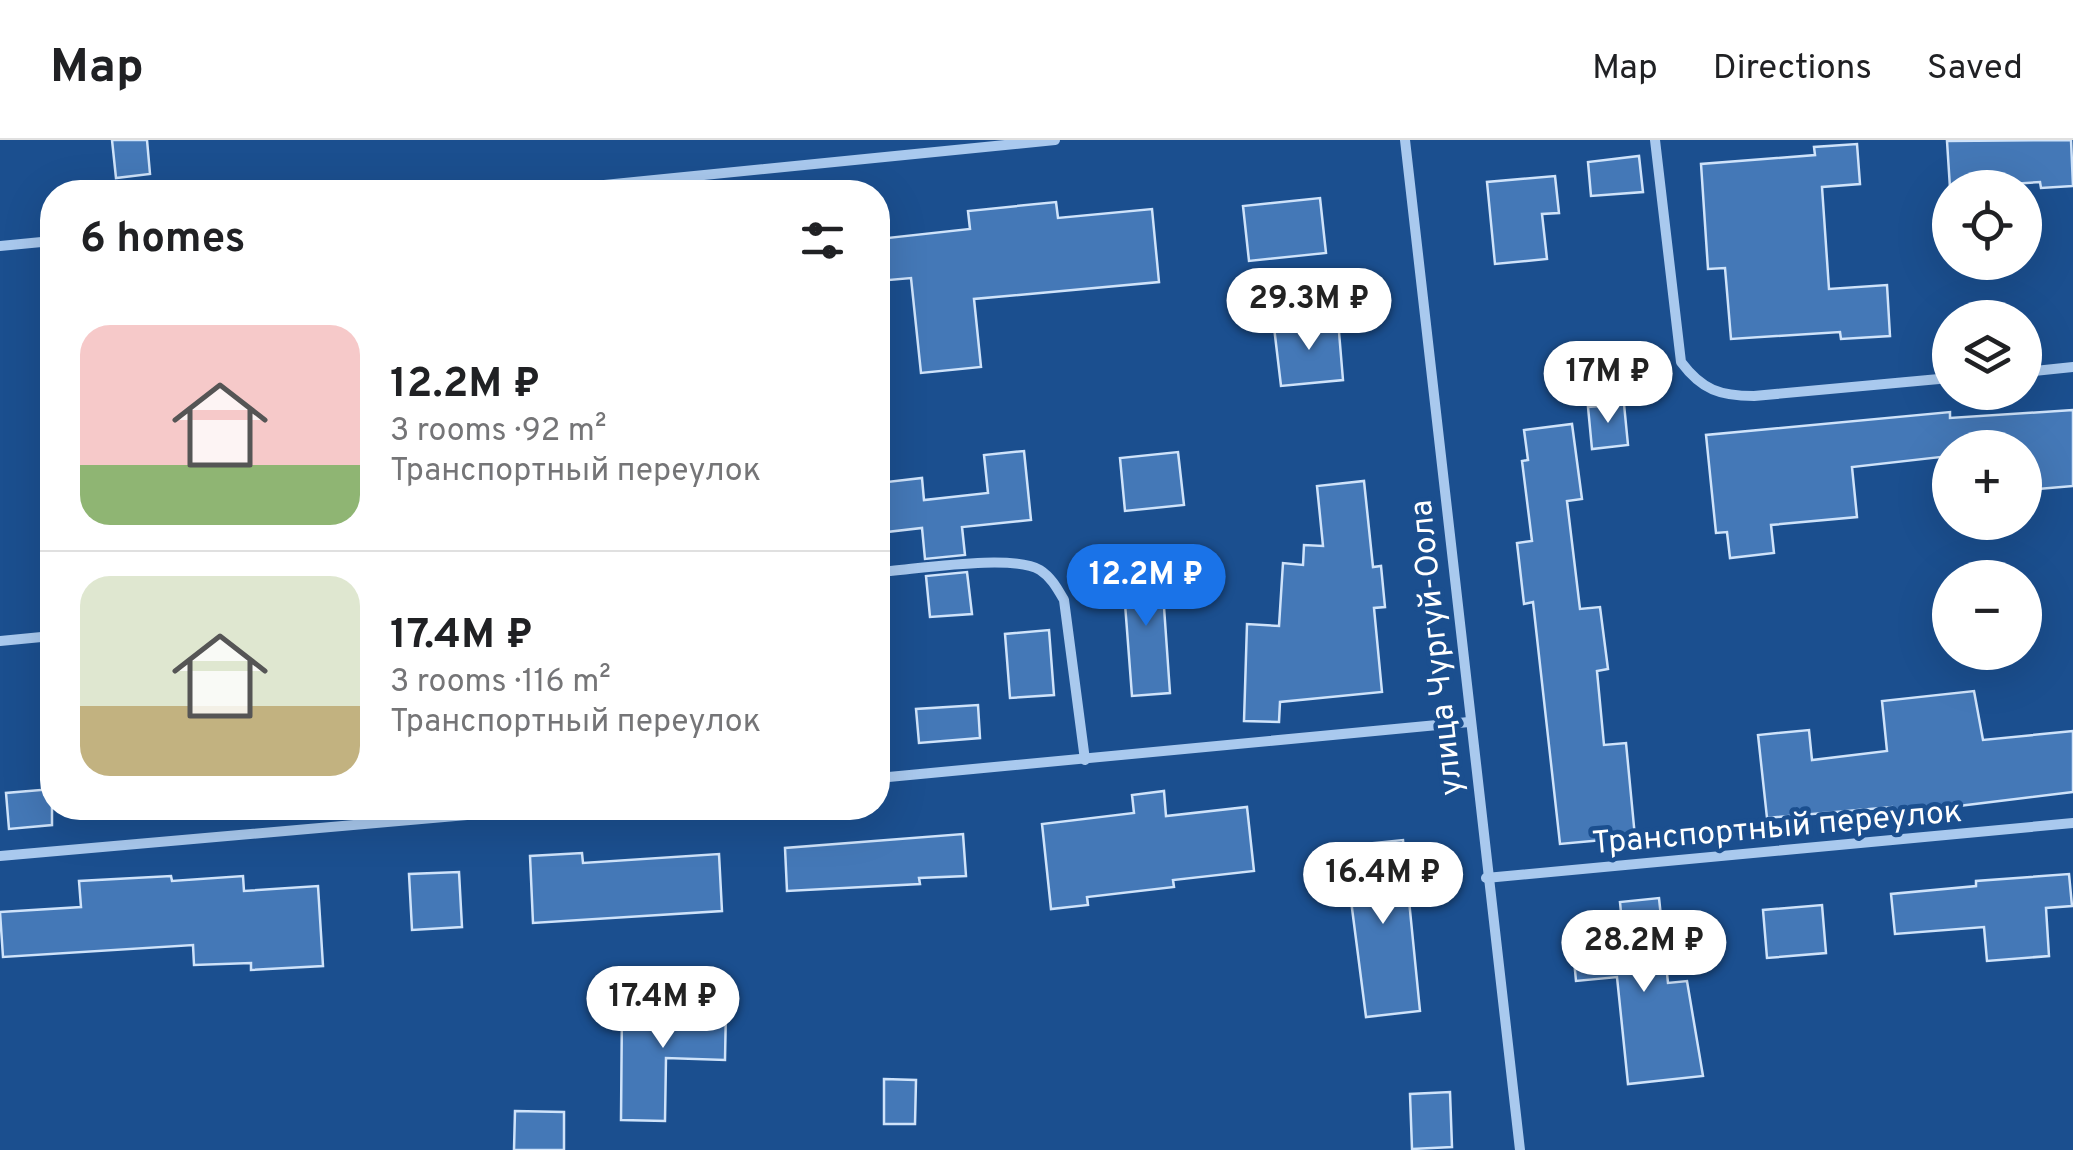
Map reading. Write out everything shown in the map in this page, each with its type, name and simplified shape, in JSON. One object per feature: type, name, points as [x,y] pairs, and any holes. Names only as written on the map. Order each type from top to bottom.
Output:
[{"type":"street","points":[[654,180],[1056,140]]},
{"type":"street","name":"улица Чургуй-Оола","points":[[1404,140],[1520,1150]]},
{"type":"street","points":[[1655,140],[1681,362],[1696,383],[1723,396],[1754,396],[1932,380]]},
{"type":"street","points":[[0,246],[40,242]]},
{"type":"street","points":[[2042,370],[2073,367]]},
{"type":"street","points":[[890,571],[1014,563],[1038,568],[1054,582],[1064,600],[1085,760]]},
{"type":"street","points":[[0,641],[40,637]]},
{"type":"street","points":[[890,777],[1469,722]]},
{"type":"street","points":[[0,856],[411,820]]},
{"type":"street","name":"Транспортный переулок","points":[[1486,878],[2073,823]]},
{"type":"building","points":[[112,140],[147,140],[150,174],[116,178]]},
{"type":"building","points":[[2071,140],[2073,186],[2042,188],[2042,170],[1949,170],[1947,141]]},
{"type":"building","points":[[1857,144],[1860,184],[1822,187],[1829,289],[1887,285],[1890,336],[1841,339],[1840,332],[1731,339],[1725,268],[1708,269],[1701,164],[1815,155],[1814,147]]},
{"type":"building","points":[[1639,156],[1643,192],[1591,196],[1588,162]]},
{"type":"building","points":[[1555,176],[1559,213],[1542,214],[1547,259],[1495,264],[1487,182]]},
{"type":"building","points":[[1320,198],[1326,253],[1249,261],[1243,206]]},
{"type":"building","points":[[1056,202],[1058,218],[1152,209],[1159,282],[974,299],[981,367],[921,373],[911,278],[890,280],[890,238],[970,229],[968,211]]},
{"type":"building","points":[[1338,320],[1343,380],[1281,386],[1274,327]]},
{"type":"building","points":[[1624,404],[1628,445],[1592,449],[1588,407]]},
{"type":"building","points":[[2073,410],[2073,486],[2042,489],[2042,430],[1932,430],[1932,458],[1852,467],[1857,517],[1771,525],[1774,553],[1730,558],[1727,532],[1716,533],[1706,435],[1950,412],[1950,418]]},
{"type":"building","points":[[1572,424],[1582,499],[1567,501],[1580,609],[1600,607],[1608,669],[1597,671],[1604,745],[1626,743],[1635,837],[1560,844],[1533,602],[1524,604],[1517,543],[1532,541],[1522,461],[1528,460],[1524,430]]},
{"type":"building","points":[[1024,451],[1031,520],[962,527],[965,555],[925,559],[922,528],[890,532],[890,482],[922,478],[924,500],[988,493],[984,455]]},
{"type":"building","points":[[1178,452],[1184,505],[1125,511],[1120,458]]},
{"type":"building","points":[[1364,481],[1373,567],[1381,566],[1385,607],[1374,608],[1382,692],[1280,702],[1279,722],[1244,721],[1247,624],[1279,626],[1283,563],[1303,565],[1304,545],[1323,546],[1317,486]]},
{"type":"building","points":[[1122,564],[1161,564],[1170,693],[1132,696]]},
{"type":"building","points":[[967,572],[972,614],[930,617],[926,576]]},
{"type":"building","points":[[1049,630],[1054,695],[1010,698],[1005,634]]},
{"type":"building","points":[[1974,691],[1983,740],[2073,731],[2073,792],[1893,814],[1892,807],[1767,818],[1758,735],[1809,730],[1812,760],[1887,751],[1882,701]]},
{"type":"building","points":[[978,705],[980,738],[919,743],[916,709]]},
{"type":"building","points":[[40,790],[40,820],[52,820],[52,825],[9,829],[6,793]]},
{"type":"building","points":[[1164,791],[1166,816],[1247,807],[1254,871],[1173,880],[1174,887],[1087,897],[1088,905],[1051,909],[1042,824],[1134,813],[1132,795]]},
{"type":"building","points":[[963,834],[966,876],[919,878],[920,884],[787,891],[785,848]]},
{"type":"building","points":[[1403,840],[1420,1011],[1366,1017],[1344,846]]},
{"type":"building","points":[[582,853],[583,863],[719,854],[722,911],[533,923],[530,856]]},
{"type":"building","points":[[459,872],[462,927],[412,930],[409,874]]},
{"type":"building","points":[[2069,874],[2072,906],[2046,908],[2049,956],[1987,961],[1984,927],[1895,934],[1891,894],[1976,886],[1976,881]]},
{"type":"building","points":[[171,876],[172,881],[243,876],[244,891],[318,886],[323,966],[251,970],[251,963],[194,965],[193,945],[3,957],[0,912],[81,907],[79,881]]},
{"type":"building","points":[[1659,898],[1668,983],[1687,981],[1703,1076],[1628,1084],[1617,977],[1576,981],[1572,938],[1623,933],[1620,902]]},
{"type":"building","points":[[1822,905],[1826,953],[1767,958],[1763,910]]},
{"type":"building","points":[[622,1005],[726,1007],[725,1060],[666,1058],[665,1121],[621,1120]]},
{"type":"building","points":[[884,1079],[916,1080],[915,1124],[884,1124]]},
{"type":"building","points":[[1450,1092],[1452,1147],[1412,1149],[1410,1094]]},
{"type":"building","points":[[515,1111],[564,1112],[564,1150],[514,1150]]}]
